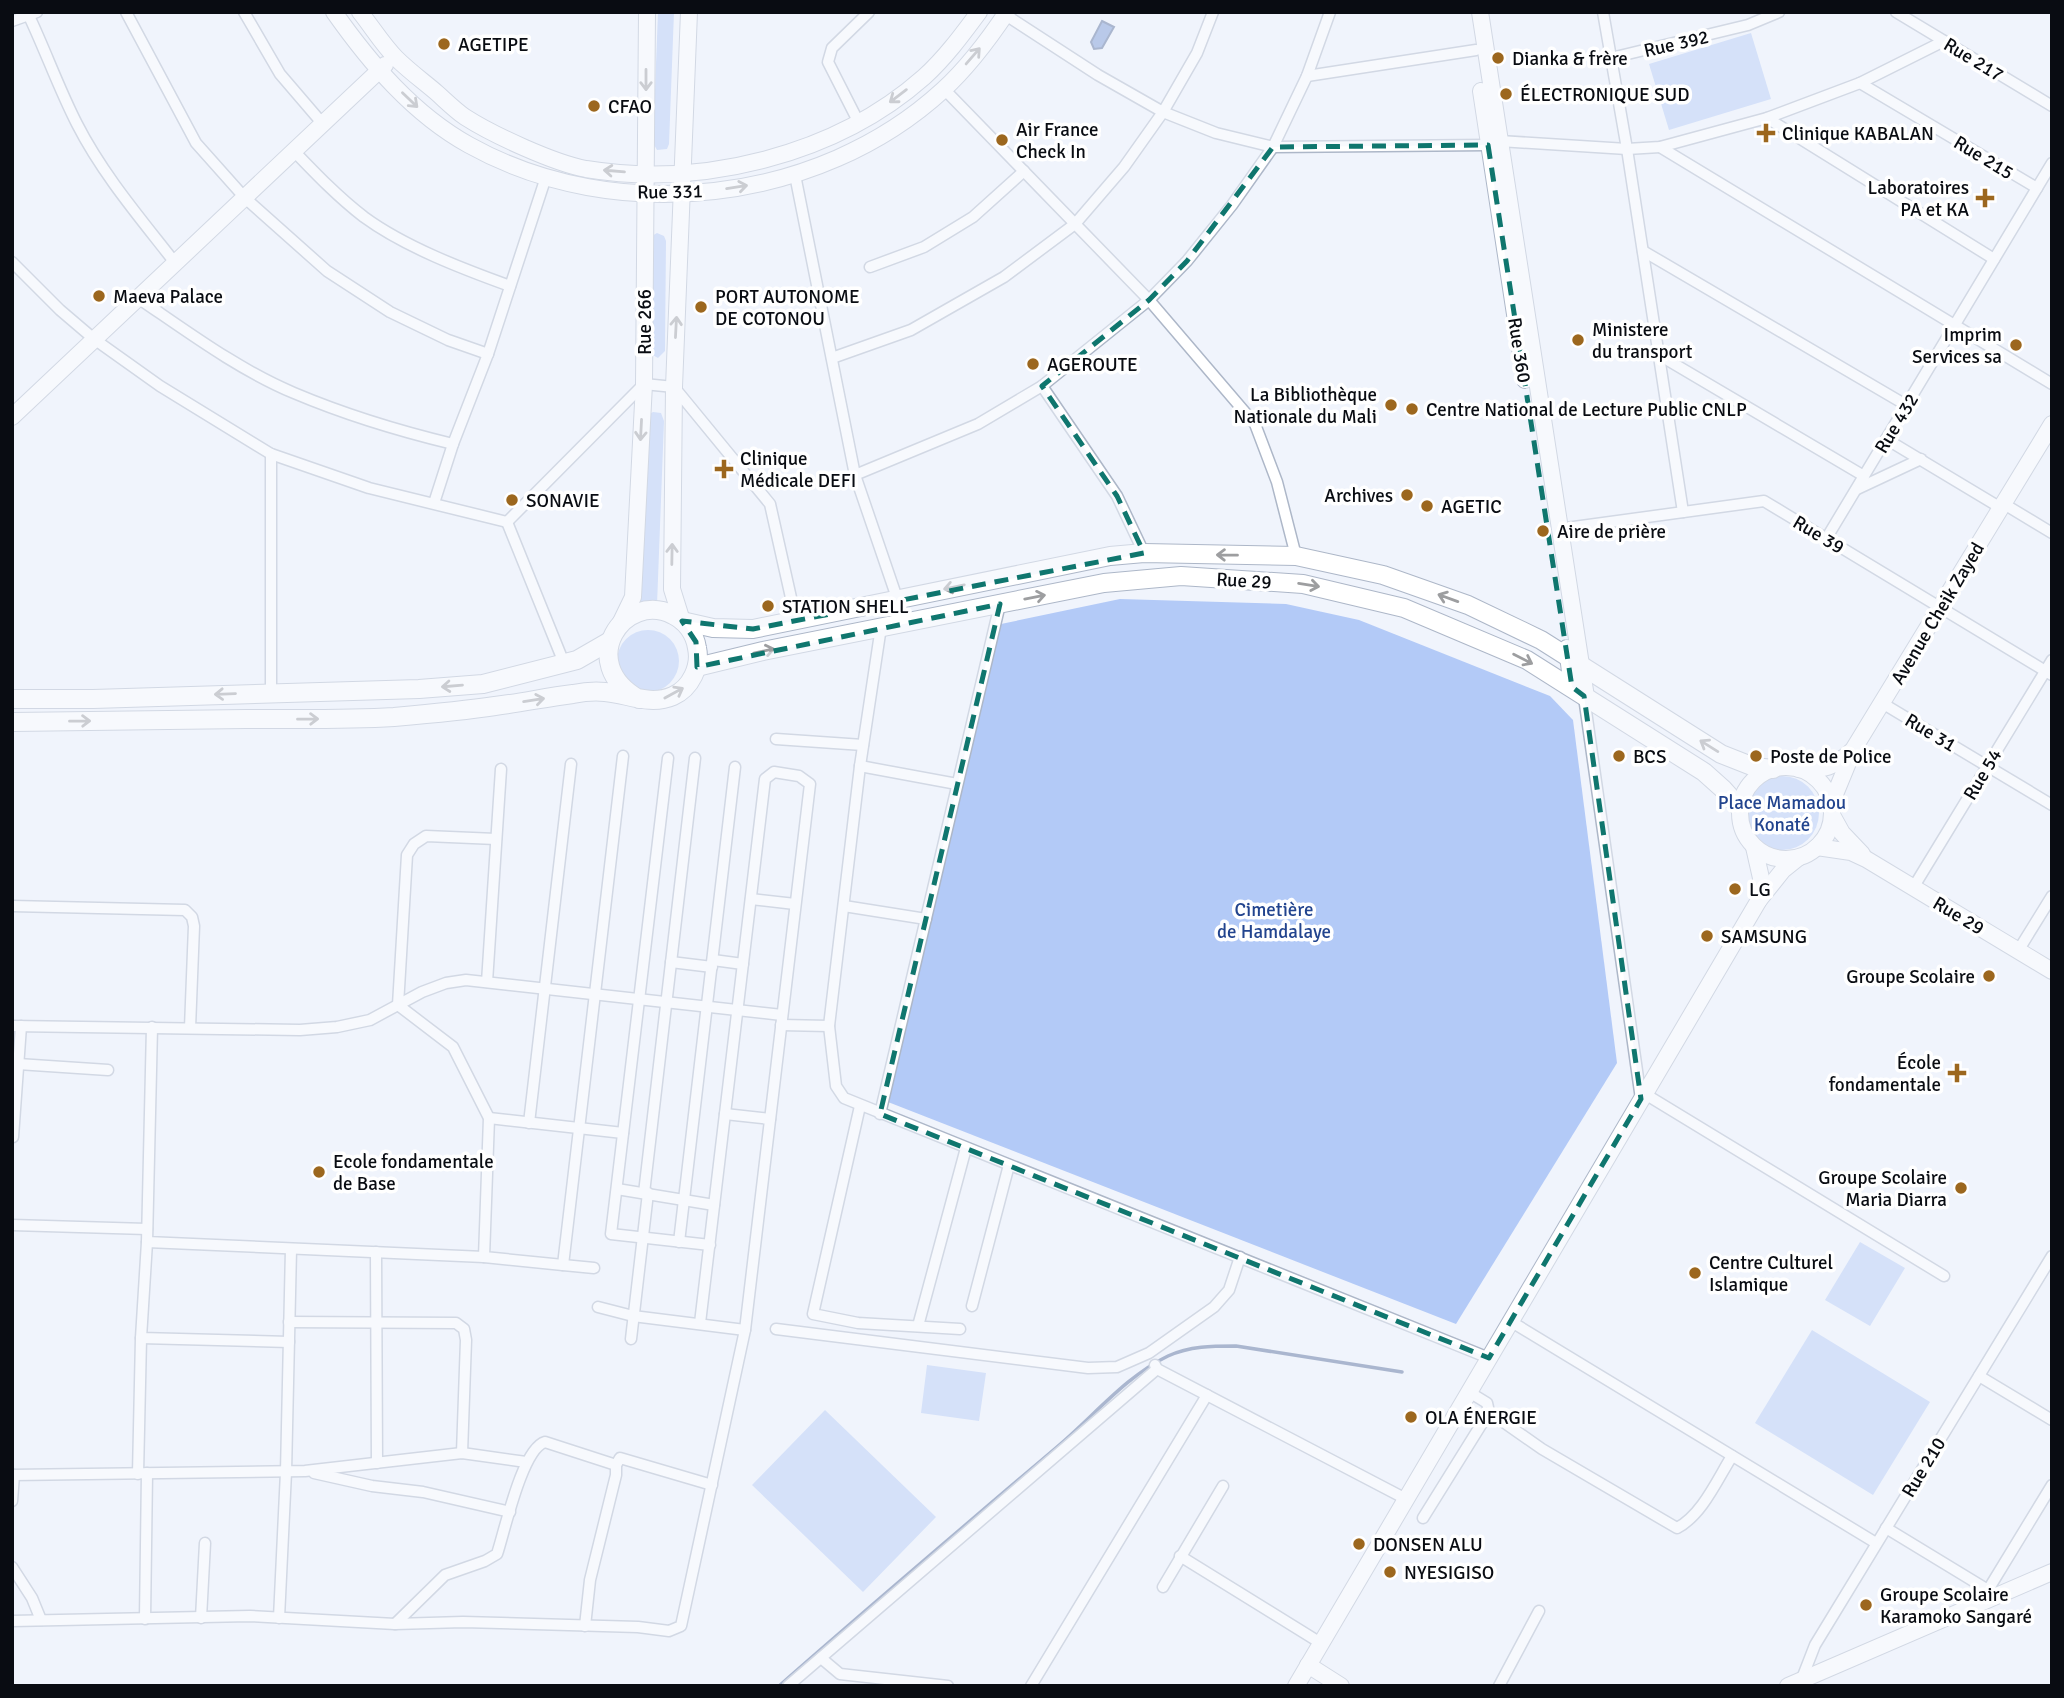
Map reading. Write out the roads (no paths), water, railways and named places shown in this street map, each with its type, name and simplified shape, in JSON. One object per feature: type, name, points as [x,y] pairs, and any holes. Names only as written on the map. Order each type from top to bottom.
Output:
[{"type":"main road","name":"Rue 331","points":[[334,12],[366,57],[424,113],[468,144],[518,167],[590,189],[682,194],[763,183],[795,175],[867,144],[917,112],[944,89],[993,34],[1004,13]]},
{"type":"main road","name":"Rue 331","points":[[360,12],[395,57],[464,117],[526,149],[585,169],[645,173],[722,170],[772,159],[810,146],[859,123],[924,77],[952,48],[979,12]]},
{"type":"main road","name":"Rue 266","points":[[614,634],[633,597],[644,384],[647,12]]},
{"type":"main road","name":"Rue 266","points":[[682,621],[672,589],[674,387],[689,12]]},
{"type":"main road","name":"Rue 360","points":[[1471,12],[1581,693]]},
{"type":"main road","points":[[1480,12],[1494,143],[1559,528],[1575,662]]},
{"type":"main road","points":[[12,417],[379,69],[395,57]]},
{"type":"main road","name":"Avenue Cheik Zayed","points":[[1799,769],[1824,770],[1840,762],[1853,750],[2052,424]]},
{"type":"main road","points":[[682,621],[713,628],[753,629],[1110,556],[1144,553],[1296,556],[1383,575],[1468,605],[1541,640],[1721,754],[1754,767],[1773,769]]},
{"type":"main road","name":"Rue 29","points":[[697,667],[1104,583],[1181,576],[1303,584],[1404,608],[1527,660],[1704,772],[1740,808]]},
{"type":"main road","points":[[12,699],[419,689],[483,684],[577,660],[614,634],[636,613],[648,611],[672,614],[691,630],[696,642],[697,667],[689,683],[675,695],[657,701],[605,692],[393,717],[12,722]]},
{"type":"main road","points":[[614,634],[608,659],[612,676],[624,690],[639,699]]},
{"type":"main road","points":[[1296,1686],[1759,900],[1783,870],[1817,848],[1828,833],[1832,810],[1853,750]]},
{"type":"main road","points":[[1759,900],[1761,878],[1754,847],[1742,829],[1740,808],[1750,783],[1773,769],[1799,769],[1820,782],[1832,810]]},
{"type":"main road","name":"Rue 29","points":[[1832,810],[1842,833],[1866,859]]},
{"type":"main road","points":[[1754,847],[1767,856],[1783,860],[1798,858]]},
{"type":"main road","name":"Rue 29","points":[[1817,848],[1851,852],[1866,859],[2052,971]]},
{"type":"main road","points":[[1795,1684],[1990,1595],[2052,1572]]},
{"type":"main road","points":[[1308,1665],[1341,1686]]},
{"type":"street","points":[[126,12],[196,144],[245,198],[327,271],[390,312],[448,340],[488,354]]},
{"type":"street","points":[[244,12],[280,74],[322,123]]},
{"type":"street","points":[[859,123],[828,62],[832,48],[869,12]]},
{"type":"street","points":[[832,358],[911,330],[1004,277],[1075,224],[1125,167],[1163,112],[1197,53],[1213,12]]},
{"type":"street","points":[[855,475],[978,424],[1042,386],[1149,300],[1195,251],[1273,147],[1307,76],[1329,12]]},
{"type":"street","points":[[1603,12],[1683,512]]},
{"type":"street","name":"Rue 392","points":[[1611,58],[1748,25],[1779,12]]},
{"type":"street","name":"Rue 217","points":[[1896,12],[2052,106]]},
{"type":"street","points":[[1004,13],[1098,75],[1163,112],[1216,133],[1273,147],[1494,143],[1627,149],[1660,147],[1767,118],[1860,83],[1944,41]]},
{"type":"street","points":[[12,20],[33,14],[76,123],[122,196],[176,264]]},
{"type":"street","points":[[1307,76],[1476,50]]},
{"type":"street","name":"Rue 215","points":[[1860,83],[2037,188]]},
{"type":"street","points":[[944,89],[1149,300],[1255,424],[1277,482],[1296,556]]},
{"type":"street","points":[[1767,118],[1994,259]]},
{"type":"street","points":[[1660,147],[2052,384]]},
{"type":"street","points":[[293,150],[328,187],[365,218],[456,267],[510,286]]},
{"type":"street","name":"Rue 432","points":[[1826,539],[2052,163]]},
{"type":"street","points":[[870,267],[924,247],[973,217],[1024,171]]},
{"type":"street","points":[[795,175],[855,475],[897,598]]},
{"type":"street","points":[[434,503],[453,444],[488,354],[546,177]]},
{"type":"street","points":[[1643,251],[1906,405]]},
{"type":"street","points":[[12,262],[60,310],[94,339],[160,386],[271,454],[369,488],[507,522]]},
{"type":"street","points":[[138,299],[239,364],[292,393],[393,430],[453,444]]},
{"type":"street","points":[[1659,355],[1864,476]]},
{"type":"street","points":[[507,522],[644,384],[674,387],[770,504],[796,620]]},
{"type":"street","points":[[1042,386],[1117,496],[1144,553]]},
{"type":"street","points":[[1886,439],[2052,533]]},
{"type":"street","points":[[271,454],[271,693]]},
{"type":"street","points":[[1855,490],[1921,459]]},
{"type":"street","name":"Rue 39","points":[[1559,528],[1764,501],[2048,673]]},
{"type":"street","points":[[507,522],[564,663]]},
{"type":"street","points":[[880,1114],[1000,604]]},
{"type":"street","points":[[881,627],[860,766],[830,1026],[836,1087],[844,1098],[1489,1358]]},
{"type":"street","name":"Rue 54","points":[[1913,888],[1987,766],[2048,673],[2052,660]]},
{"type":"street","points":[[1581,693],[1643,1096],[1944,1276]]},
{"type":"street","name":"Rue 31","points":[[1882,703],[2052,805]]},
{"type":"street","points":[[776,739],[863,745]]},
{"type":"street","points":[[563,1265],[622,756]]},
{"type":"street","points":[[667,758],[611,1234],[710,1245]]},
{"type":"street","points":[[631,1339],[666,1002],[695,758]]},
{"type":"street","points":[[529,1123],[571,764]]},
{"type":"street","points":[[860,766],[957,784]]},
{"type":"street","points":[[679,1242],[735,767]]},
{"type":"street","points":[[487,982],[501,769]]},
{"type":"street","points":[[13,1624],[41,1620],[279,1618],[395,1624],[463,1622],[638,1627],[669,1631],[681,1626],[745,1330],[810,784],[799,776],[774,772],[765,779],[701,1323]]},
{"type":"street","points":[[398,1004],[407,855],[414,844],[426,836],[496,839]]},
{"type":"street","points":[[2018,951],[2052,896]]},
{"type":"street","points":[[751,899],[795,904]]},
{"type":"street","points":[[12,906],[185,910],[192,918],[194,926],[190,1028]]},
{"type":"street","points":[[844,906],[926,919]]},
{"type":"street","points":[[671,962],[743,964]]},
{"type":"street","points":[[13,1137],[18,1064],[17,1026],[300,1030],[337,1027],[370,1020],[422,992],[446,983],[466,980],[707,1006],[830,1026]]},
{"type":"street","points":[[398,1004],[453,1047],[489,1118],[484,1257]]},
{"type":"street","points":[[145,1619],[141,1338],[148,1229],[152,1027]]},
{"type":"street","points":[[18,1064],[108,1070]]},
{"type":"street","points":[[860,1106],[813,1314],[858,1323],[960,1329]]},
{"type":"street","points":[[725,1114],[770,1119]]},
{"type":"street","points":[[489,1118],[623,1133]]},
{"type":"street","points":[[918,1326],[966,1148]]},
{"type":"street","points":[[972,1306],[1009,1165]]},
{"type":"street","points":[[617,1189],[714,1205]]},
{"type":"street","points":[[12,1225],[148,1229]]},
{"type":"street","points":[[147,1242],[484,1257],[594,1268]]},
{"type":"street","points":[[279,1618],[286,1472],[291,1249]]},
{"type":"street","points":[[376,1252],[377,1463]]},
{"type":"street","name":"Rue 210","points":[[1795,1684],[1876,1543],[2052,1256]]},
{"type":"street","points":[[776,1329],[1088,1368],[1117,1367],[1149,1353],[1214,1307],[1229,1290],[1240,1257]]},
{"type":"street","points":[[597,1307],[633,1316],[745,1330]]},
{"type":"street","points":[[1510,1321],[1876,1543]]},
{"type":"street","points":[[289,1322],[456,1323],[464,1329],[466,1340],[462,1453]]},
{"type":"street","points":[[141,1338],[289,1342]]},
{"type":"street","points":[[1149,1353],[1157,1369],[1406,1499]]},
{"type":"street","points":[[788,1686],[1157,1369]]},
{"type":"street","points":[[1979,1376],[2052,1420]]},
{"type":"street","points":[[1469,1392],[1487,1403],[1489,1412],[1542,1449],[1677,1528],[1685,1524],[1701,1505],[1732,1456]]},
{"type":"street","points":[[1031,1686],[1207,1395]]},
{"type":"street","points":[[1423,1518],[1489,1412]]},
{"type":"street","points":[[395,1624],[445,1575],[485,1562],[497,1555],[526,1462],[535,1448],[545,1442],[616,1465]]},
{"type":"street","points":[[12,1501],[13,1475],[286,1472],[462,1453],[526,1462]]},
{"type":"street","points":[[585,1626],[590,1580],[616,1475],[616,1465],[622,1457],[712,1485]]},
{"type":"street","points":[[305,1471],[372,1486],[423,1492],[510,1512]]},
{"type":"street","points":[[1886,1528],[1990,1595],[2052,1485]]},
{"type":"street","points":[[1163,1587],[1223,1486]]},
{"type":"street","points":[[201,1618],[205,1543]]},
{"type":"street","points":[[1180,1556],[1320,1642]]},
{"type":"street","points":[[12,1567],[32,1598],[41,1620]]},
{"type":"street","points":[[1499,1686],[1539,1611]]},
{"type":"street","points":[[821,1658],[840,1674],[948,1686]]},
{"type":"waterway","points":[[779,1686],[1138,1374],[1168,1356],[1193,1348],[1236,1346],[1402,1372]]},
{"type":"place","name":"AGETIPE","points":[[444,44]]},
{"type":"place","name":"Dianka & frère","points":[[1498,58]]},
{"type":"place","name":"ÉLECTRONIQUE SUD","points":[[1506,94]]},
{"type":"place","name":"CFAO","points":[[594,106]]},
{"type":"place","name":"Clinique KABALAN","points":[[1766,133]]},
{"type":"place","name":"Air France Check In","points":[[1002,140]]},
{"type":"place","name":"Laboratoires PA et KA","points":[[1985,198]]},
{"type":"place","name":"Maeva Palace","points":[[99,296]]},
{"type":"place","name":"PORT AUTONOME DE COTONOU","points":[[701,307]]},
{"type":"place","name":"Ministere du transport","points":[[1578,340]]},
{"type":"place","name":"Imprim Services sa","points":[[2016,345]]},
{"type":"place","name":"AGEROUTE","points":[[1033,364]]},
{"type":"place","name":"La Bibliothèque Nationale du Mali","points":[[1391,405]]},
{"type":"place","name":"Centre National de Lecture Public CNLP","points":[[1412,409]]},
{"type":"place","name":"Clinique Médicale DEFI","points":[[724,469]]},
{"type":"place","name":"Archives","points":[[1407,495]]},
{"type":"place","name":"SONAVIE","points":[[512,500]]},
{"type":"place","name":"AGETIC","points":[[1427,506]]},
{"type":"place","name":"Aire de prière","points":[[1543,531]]},
{"type":"place","name":"STATION SHELL","points":[[768,606]]},
{"type":"place","name":"BCS","points":[[1619,756]]},
{"type":"place","name":"Poste de Police","points":[[1756,756]]},
{"type":"place","name":"LG","points":[[1735,889]]},
{"type":"place","name":"SAMSUNG","points":[[1707,936]]},
{"type":"place","name":"Groupe Scolaire","points":[[1989,976]]},
{"type":"place","name":"École fondamentale","points":[[1957,1073]]},
{"type":"place","name":"Ecole fondamentale de Base","points":[[319,1172]]},
{"type":"place","name":"Groupe Scolaire Maria Diarra","points":[[1961,1188]]},
{"type":"place","name":"Centre Culturel Islamique","points":[[1695,1273]]},
{"type":"place","name":"OLA ÉNERGIE","points":[[1411,1417]]},
{"type":"place","name":"DONSEN ALU","points":[[1359,1544]]},
{"type":"place","name":"NYESIGISO","points":[[1390,1572]]},
{"type":"place","name":"Groupe Scolaire Karamoko Sangaré","points":[[1866,1605]]},
{"type":"park label","name":"Place Mamadou Konaté","points":[[1782,813]]},
{"type":"park label","name":"Cimetière de Hamdalaye","points":[[1274,920]]}]
